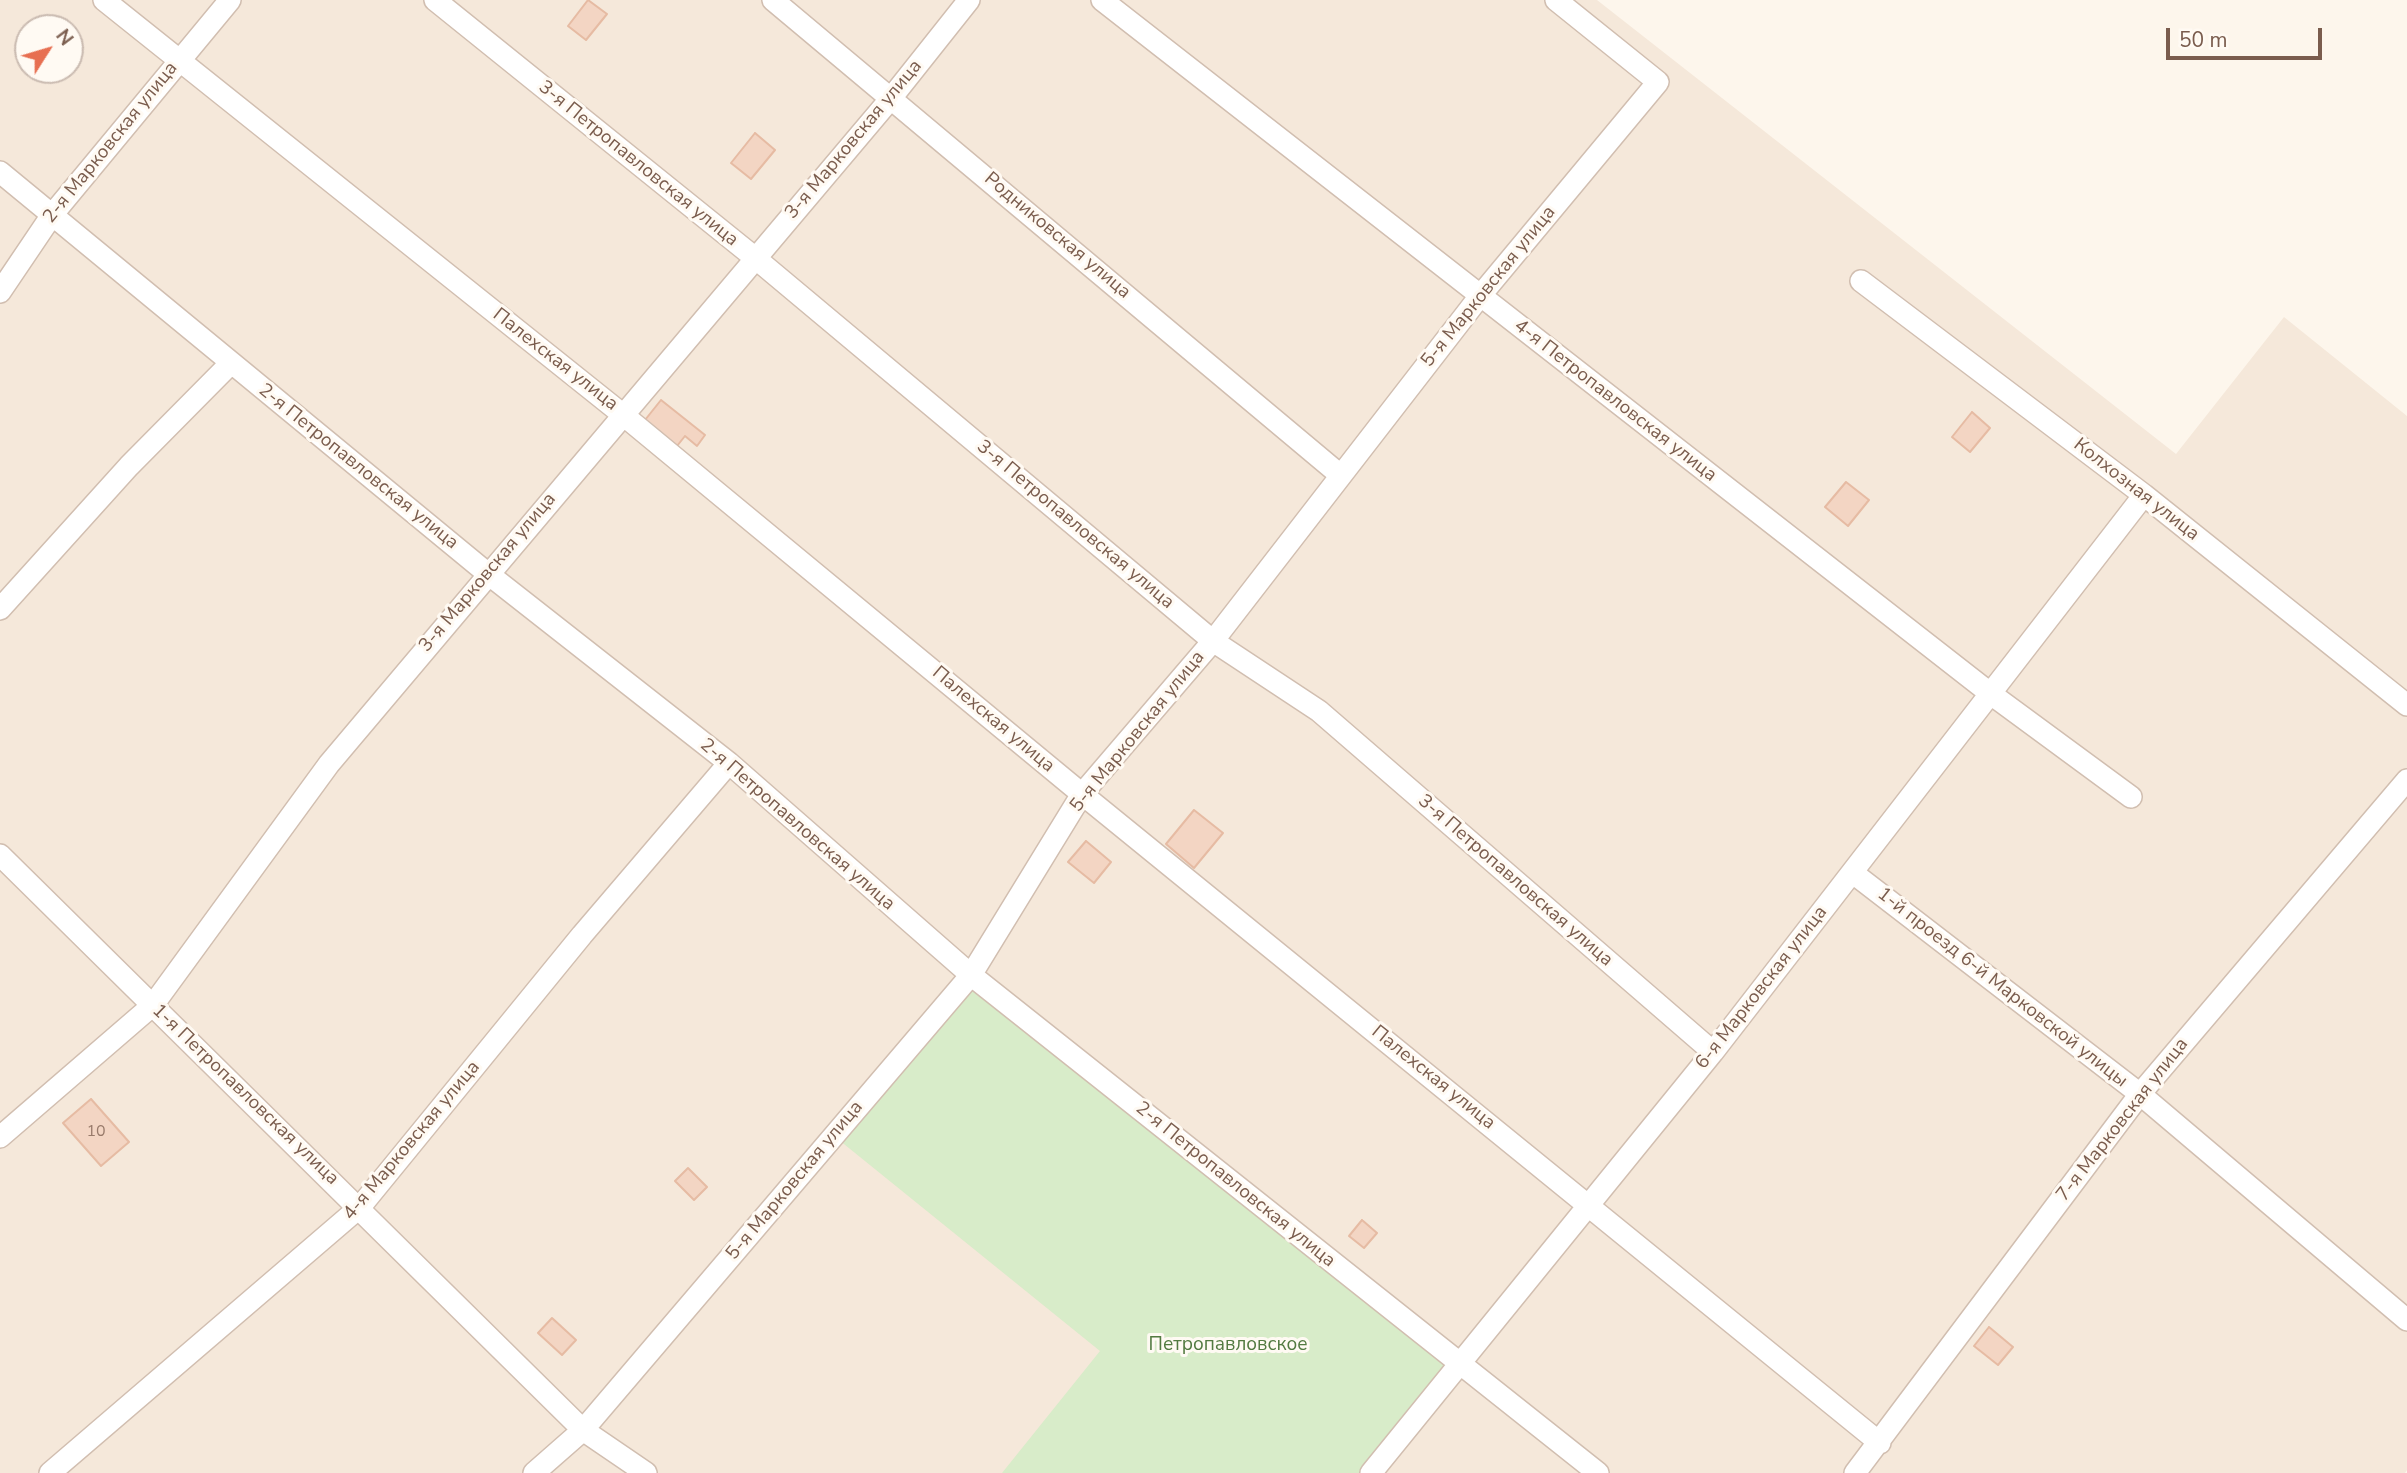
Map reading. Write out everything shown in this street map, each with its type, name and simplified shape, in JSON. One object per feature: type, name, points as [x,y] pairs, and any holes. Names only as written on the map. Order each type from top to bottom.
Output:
[{"type":"street","name":"Палехская улица","points":[[104,0],[622,414],[1083,794],[1880,1443]]},
{"type":"street","name":"2-я Марковская улица","points":[[0,292],[52,215],[230,0]]},
{"type":"street","name":"3-я Петропавловская улица","points":[[435,0],[754,257],[1213,641],[1318,711],[1713,1052]]},
{"type":"street","name":"Родниковская улица","points":[[773,0],[1339,474]]},
{"type":"street","name":"3-я Марковская улица","points":[[0,1137],[153,1005],[329,764],[487,573],[892,97],[969,0]]},
{"type":"street","name":"4-я Петропавловская улица","points":[[1102,0],[1991,694],[2131,797]]},
{"type":"street","name":"5-я Марковская улица","points":[[534,1473],[583,1430],[971,975],[1083,794],[1213,641],[1339,474],[1480,296],[1658,82],[1556,0]]},
{"type":"street","name":"2-я Петропавловская улица","points":[[0,172],[487,573],[729,763],[971,975],[1598,1473]]},
{"type":"street","name":"Колхозная улица","points":[[1861,281],[2144,495],[2407,705]]},
{"type":"street","points":[[0,609],[129,466],[231,363]]},
{"type":"street","name":"6-я Марковская улица","points":[[1371,1473],[1587,1203],[1713,1052],[2144,495]]},
{"type":"street","name":"4-я Марковская улица","points":[[50,1473],[360,1207],[582,935],[729,763]]},
{"type":"street","name":"7-я Марковская улица","points":[[1855,1473],[2140,1094],[2407,780]]},
{"type":"street","name":"1-я Петропавловская улица","points":[[0,855],[360,1207],[583,1430],[646,1473]]},
{"type":"street","name":"1-й проезд 6-й Марковской улицы","points":[[1853,873],[2140,1094],[2407,1320]]},
{"type":"shaded area","points":[[0,0],[1597,0],[2176,454],[2284,317],[2407,416],[2405,1473],[0,1473]]},
{"type":"green space","name":"Петропавловское","points":[[971,975],[1459,1363],[1371,1473],[1002,1473],[1100,1351],[834,1136]]},
{"type":"building","points":[[588,0],[607,14],[586,40],[568,26]]},
{"type":"building","points":[[755,133],[775,150],[751,179],[731,163]]},
{"type":"building","points":[[661,400],[705,435],[697,446],[685,436],[677,446],[645,420]]},
{"type":"building","points":[[1972,412],[1990,428],[1970,452],[1952,437]]},
{"type":"building","points":[[1846,482],[1869,500],[1848,526],[1825,507]]},
{"type":"building","points":[[1194,810],[1223,833],[1194,868],[1166,844]]},
{"type":"building","points":[[1086,841],[1111,862],[1094,883],[1068,862]]},
{"type":"building","points":[[91,1099],[129,1142],[101,1166],[63,1123]]},
{"type":"building","points":[[688,1168],[707,1187],[694,1200],[675,1181]]},
{"type":"building","points":[[1362,1220],[1377,1233],[1364,1248],[1349,1236]]},
{"type":"building","points":[[552,1318],[576,1340],[562,1355],[538,1333]]},
{"type":"building","points":[[1989,1327],[2013,1347],[1998,1365],[1974,1346]]}]
